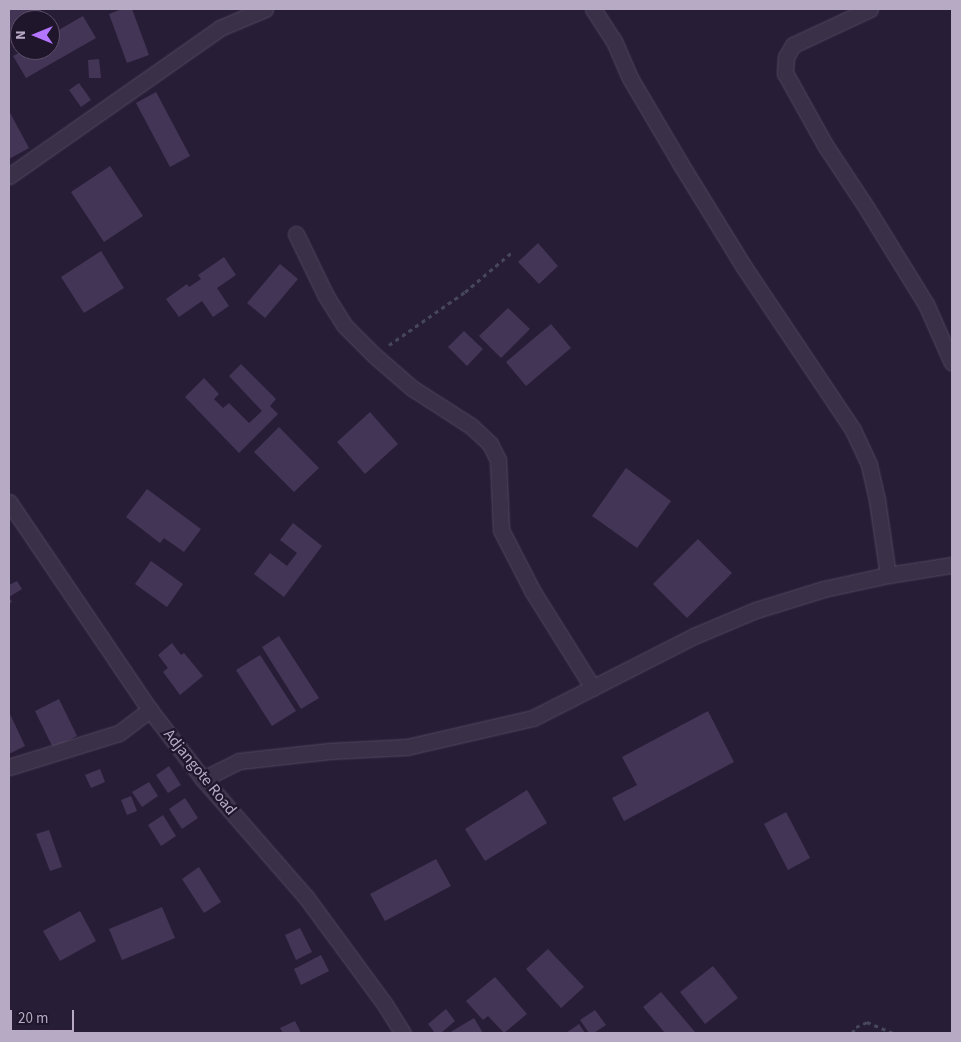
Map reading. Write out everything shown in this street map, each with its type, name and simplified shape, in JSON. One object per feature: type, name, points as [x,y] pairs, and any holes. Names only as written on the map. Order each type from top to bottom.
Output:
[{"type":"street","points":[[9,176],[220,28],[265,9]]},
{"type":"street","points":[[593,9],[614,41],[630,78],[714,219],[853,430],[869,465],[877,500],[888,575]]},
{"type":"street","points":[[870,9],[793,45],[786,57],[785,73],[825,145],[926,304],[952,363]]},
{"type":"street","points":[[296,234],[326,296],[344,325],[374,355],[412,388],[471,426],[490,444],[498,460],[501,530],[533,592],[594,688]]},
{"type":"street","name":"Adjangote Road","points":[[9,502],[150,710],[203,779],[306,897],[384,1003],[403,1033]]},
{"type":"street","points":[[203,779],[239,762],[329,751],[407,747],[533,718],[694,636],[756,610],[824,588],[952,565]]},
{"type":"street","points":[[9,767],[119,733],[150,710]]},
{"type":"path","points":[[374,355],[465,292],[511,253]]},
{"type":"path","points":[[852,1033],[856,1026],[867,1022],[893,1033]]},
{"type":"building","points":[[9,9],[40,9],[10,10],[10,35]]},
{"type":"building","points":[[122,9],[132,9],[149,55],[127,63],[109,14]]},
{"type":"building","points":[[83,16],[96,38],[60,59],[60,29]]},
{"type":"building","points":[[99,59],[101,78],[89,78],[88,60]]},
{"type":"building","points":[[15,60],[58,60],[26,78]]},
{"type":"building","points":[[79,83],[91,100],[81,107],[69,90]]},
{"type":"building","points":[[156,92],[190,156],[170,167],[136,103]]},
{"type":"building","points":[[9,111],[29,148],[9,159]]},
{"type":"building","points":[[110,166],[143,216],[104,242],[71,192]]},
{"type":"building","points":[[538,243],[558,266],[539,284],[518,262]]},
{"type":"building","points":[[101,251],[124,288],[84,313],[61,277]]},
{"type":"building","points":[[224,257],[236,275],[217,288],[229,306],[213,317],[202,301],[179,317],[166,299],[187,284],[189,287],[201,279],[198,275]]},
{"type":"building","points":[[280,264],[298,279],[265,318],[247,303]]},
{"type":"building","points":[[508,308],[530,329],[501,358],[479,336]]},
{"type":"building","points":[[551,324],[571,348],[526,386],[506,362]]},
{"type":"building","points":[[464,331],[483,349],[467,366],[448,347]]},
{"type":"building","points":[[241,364],[276,399],[270,406],[278,414],[239,453],[185,397],[204,378],[219,394],[214,399],[223,408],[229,403],[249,423],[262,411],[229,376]]},
{"type":"building","points":[[370,412],[398,444],[365,474],[337,442]]},
{"type":"building","points":[[279,427],[319,468],[294,492],[254,452]]},
{"type":"building","points":[[626,468],[671,501],[637,548],[592,516]]},
{"type":"building","points":[[147,489],[201,529],[184,552],[164,538],[160,543],[126,517]]},
{"type":"building","points":[[293,523],[322,546],[284,597],[254,574],[270,553],[287,566],[297,553],[280,540]]},
{"type":"building","points":[[698,539],[732,573],[687,618],[653,584]]},
{"type":"building","points":[[151,561],[183,584],[167,607],[135,584]]},
{"type":"building","points":[[17,581],[22,589],[9,597],[9,585]]},
{"type":"building","points":[[279,636],[319,698],[301,709],[262,647]]},
{"type":"building","points":[[172,643],[181,655],[184,653],[203,676],[180,695],[163,672],[168,668],[158,655]]},
{"type":"building","points":[[260,655],[296,711],[272,726],[236,670]]},
{"type":"building","points":[[59,699],[77,736],[53,748],[35,711]]},
{"type":"building","points":[[708,711],[734,762],[624,821],[612,798],[637,785],[622,757]]},
{"type":"building","points":[[9,712],[25,746],[9,754]]},
{"type":"building","points":[[169,766],[181,785],[168,793],[156,775]]},
{"type":"building","points":[[100,769],[105,782],[91,788],[85,775]]},
{"type":"building","points":[[149,782],[158,796],[142,807],[132,792]]},
{"type":"building","points":[[527,790],[547,823],[485,861],[465,829]]},
{"type":"building","points":[[131,796],[137,811],[127,815],[121,800]]},
{"type":"building","points":[[185,798],[198,818],[182,829],[169,809]]},
{"type":"building","points":[[786,812],[810,858],[788,870],[764,824]]},
{"type":"building","points":[[163,815],[176,836],[161,846],[148,825]]},
{"type":"building","points":[[49,830],[62,867],[50,871],[36,834]]},
{"type":"building","points":[[436,859],[451,886],[385,921],[370,894]]},
{"type":"building","points":[[199,867],[221,902],[204,913],[182,879]]},
{"type":"building","points":[[162,907],[175,938],[122,960],[109,929]]},
{"type":"building","points":[[80,911],[96,941],[60,961],[43,931]]},
{"type":"building","points":[[300,928],[312,952],[296,960],[285,935]]},
{"type":"building","points":[[548,949],[584,987],[561,1008],[526,969]]},
{"type":"building","points":[[321,955],[329,971],[301,985],[294,969]]},
{"type":"building","points":[[713,966],[738,998],[705,1024],[680,992]]},
{"type":"building","points":[[495,977],[527,1014],[504,1033],[488,1016],[483,1020],[466,1001]]},
{"type":"building","points":[[661,992],[694,1033],[665,1033],[643,1007]]},
{"type":"building","points":[[446,1009],[455,1021],[441,1033],[435,1033],[428,1024]]},
{"type":"building","points":[[595,1010],[606,1025],[594,1033],[589,1033],[580,1020]]},
{"type":"building","points":[[474,1018],[483,1033],[449,1033]]},
{"type":"building","points":[[295,1021],[301,1033],[283,1033],[280,1028]]},
{"type":"building","points":[[579,1024],[585,1033],[566,1033]]}]
